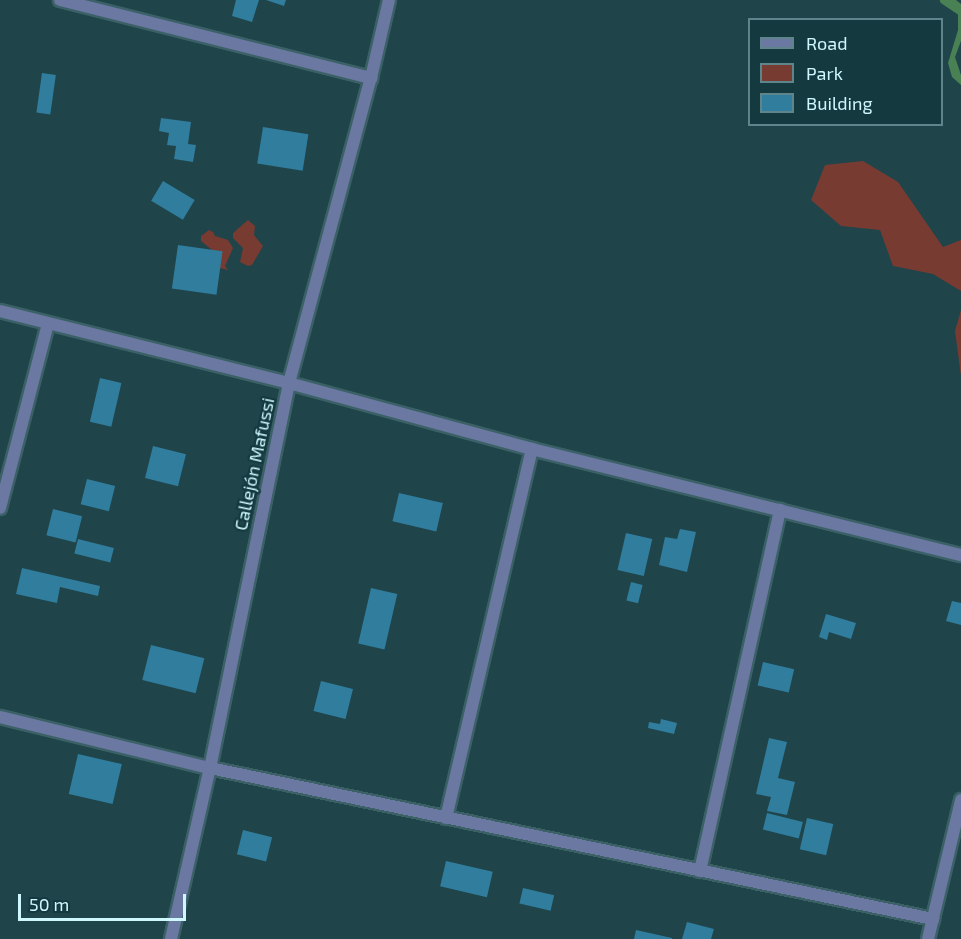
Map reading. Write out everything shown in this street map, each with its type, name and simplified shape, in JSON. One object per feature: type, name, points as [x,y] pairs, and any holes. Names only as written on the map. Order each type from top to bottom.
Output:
[{"type":"street","points":[[60,0],[371,78]]},
{"type":"street","name":"Callejón Mafussi","points":[[171,939],[210,768],[289,383],[371,78],[389,0]]},
{"type":"street","points":[[0,311],[289,383],[532,449],[961,555]]},
{"type":"street","points":[[0,508],[48,324]]},
{"type":"street","points":[[446,818],[532,449]]},
{"type":"street","points":[[700,871],[780,510]]},
{"type":"street","points":[[0,717],[210,768],[933,919]]},
{"type":"street","points":[[928,939],[961,800]]},
{"type":"green space","points":[[863,161],[898,182],[943,247],[961,240],[961,291],[933,274],[893,266],[880,230],[841,226],[811,200],[825,165]]},
{"type":"green space","points":[[248,220],[255,226],[254,235],[263,246],[252,265],[248,266],[240,262],[243,248],[233,238],[233,233]]},
{"type":"green space","points":[[209,230],[215,236],[228,240],[233,248],[225,266],[228,270],[216,267],[212,250],[201,241],[201,236]]},
{"type":"green space","points":[[961,310],[961,376],[955,331]]},
{"type":"shaded area","points":[[943,0],[956,0],[961,4],[961,41],[955,57],[961,75],[961,85],[952,77],[948,63],[958,30],[958,10],[951,3]]},
{"type":"building","points":[[236,0],[259,0],[252,22],[232,16]]},
{"type":"building","points":[[266,0],[286,0],[284,6]]},
{"type":"building","points":[[42,73],[56,75],[50,115],[36,113]]},
{"type":"building","points":[[161,118],[191,122],[188,144],[196,145],[193,162],[174,159],[176,146],[167,145],[169,133],[159,131]]},
{"type":"building","points":[[263,127],[308,134],[303,171],[257,164]]},
{"type":"building","points":[[163,181],[195,200],[183,220],[151,201]]},
{"type":"building","points":[[178,245],[223,251],[216,295],[172,289]]},
{"type":"building","points":[[100,378],[121,383],[111,427],[90,422]]},
{"type":"building","points":[[153,446],[186,454],[178,486],[145,478]]},
{"type":"building","points":[[87,479],[115,486],[109,511],[81,504]]},
{"type":"building","points":[[399,493],[443,503],[436,531],[392,521]]},
{"type":"building","points":[[53,509],[82,516],[76,542],[46,535]]},
{"type":"building","points":[[680,529],[696,532],[687,572],[659,565],[665,537],[677,539]]},
{"type":"building","points":[[626,533],[652,539],[644,576],[617,570]]},
{"type":"building","points":[[78,539],[114,548],[110,563],[74,554]]},
{"type":"building","points":[[22,568],[100,586],[98,596],[60,587],[57,603],[16,594]]},
{"type":"building","points":[[631,582],[643,585],[638,603],[626,600]]},
{"type":"building","points":[[371,588],[397,594],[384,650],[358,644]]},
{"type":"building","points":[[952,601],[961,603],[961,625],[946,621]]},
{"type":"building","points":[[826,614],[856,623],[851,639],[829,632],[827,640],[819,637]]},
{"type":"building","points":[[151,645],[204,658],[196,693],[142,680]]},
{"type":"building","points":[[763,662],[794,669],[789,693],[758,685]]},
{"type":"building","points":[[321,681],[353,689],[346,719],[314,711]]},
{"type":"building","points":[[661,719],[677,723],[674,734],[648,728],[649,722],[660,724]]},
{"type":"building","points":[[769,738],[787,742],[778,778],[795,782],[787,815],[767,811],[771,797],[756,794]]},
{"type":"building","points":[[78,754],[122,764],[113,804],[69,794]]},
{"type":"building","points":[[767,813],[803,822],[799,838],[763,829]]},
{"type":"building","points":[[807,818],[833,824],[826,855],[800,849]]},
{"type":"building","points":[[243,830],[272,837],[266,862],[237,854]]},
{"type":"building","points":[[446,861],[493,872],[487,897],[440,886]]},
{"type":"building","points":[[523,888],[554,895],[551,911],[519,904]]},
{"type":"building","points":[[687,922],[714,929],[711,939],[682,939]]},
{"type":"building","points":[[636,930],[672,938],[672,939],[634,939]]},
{"type":"waterway","points":[[943,0],[961,12]]}]
